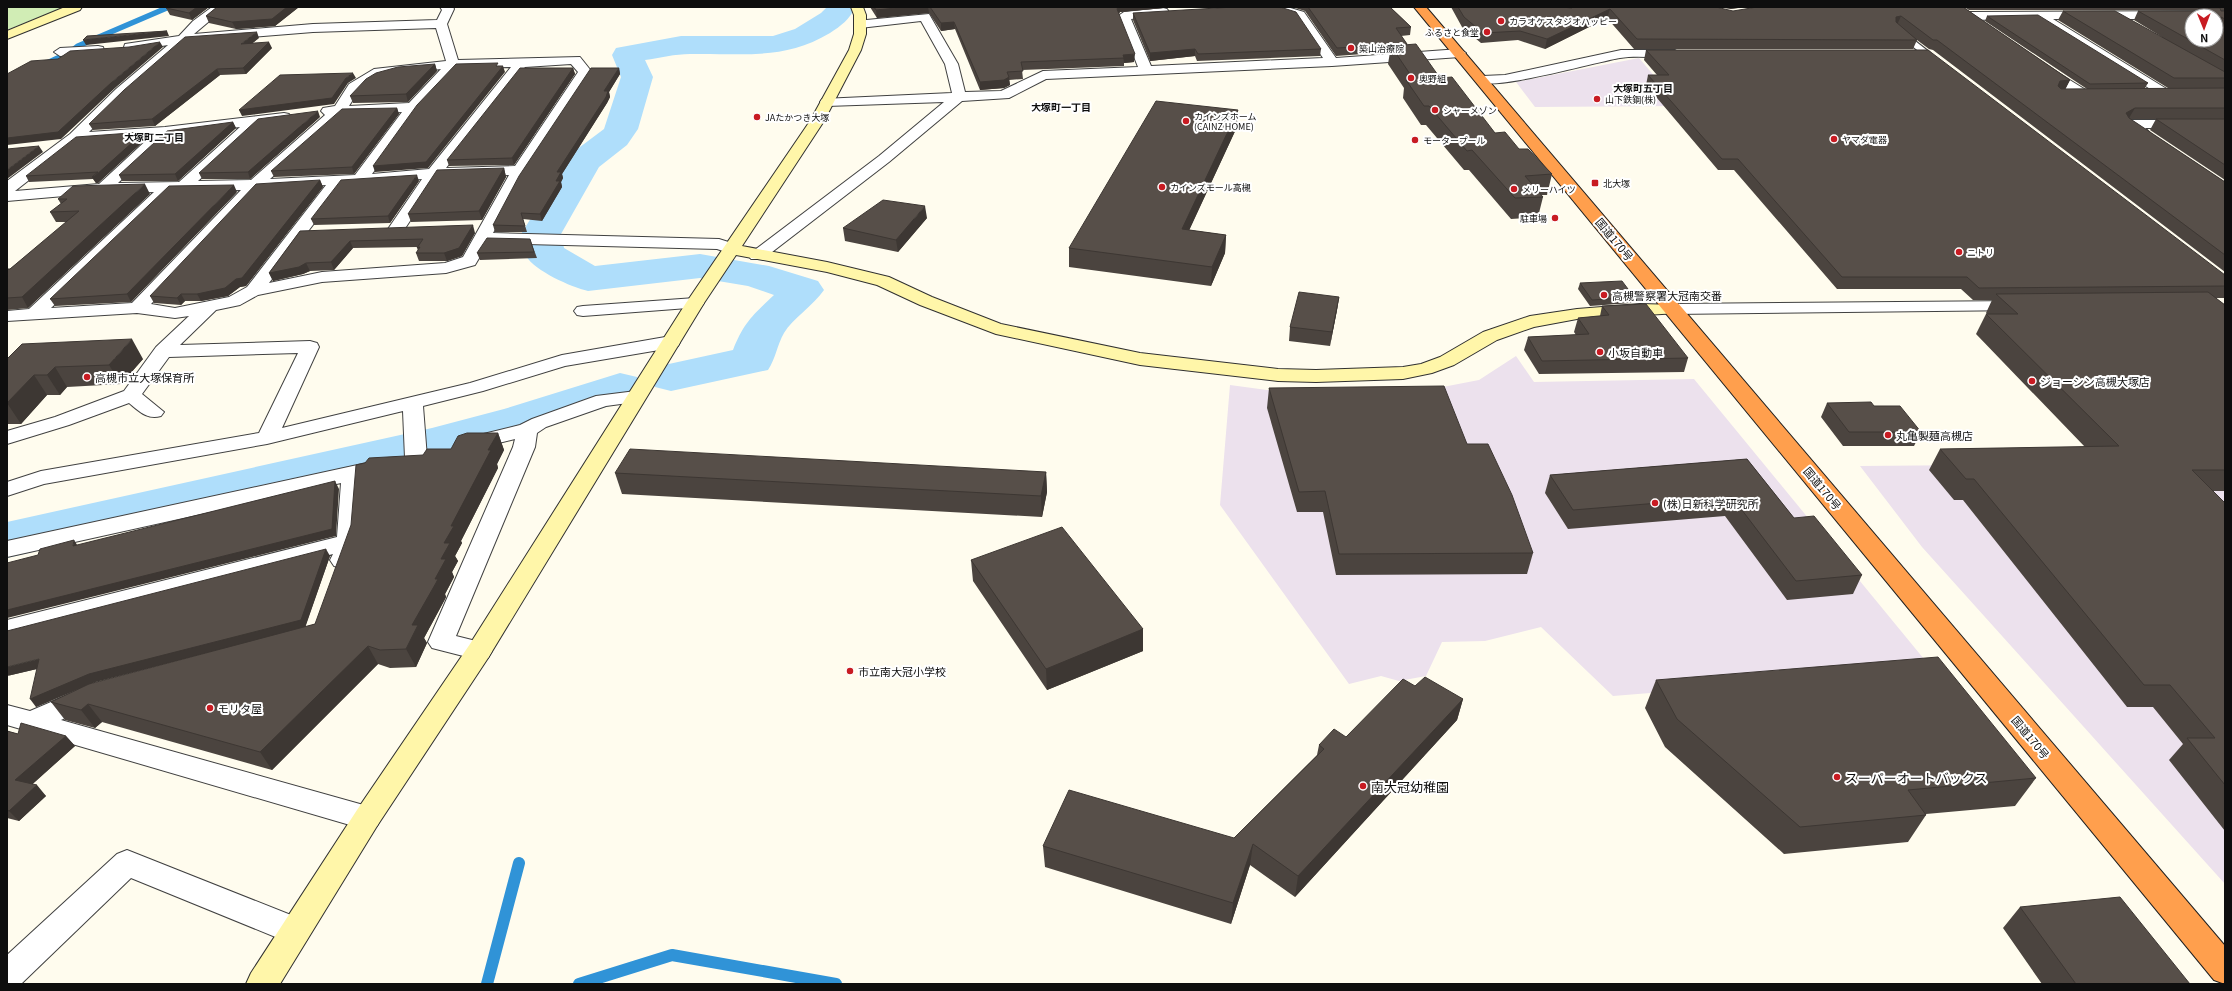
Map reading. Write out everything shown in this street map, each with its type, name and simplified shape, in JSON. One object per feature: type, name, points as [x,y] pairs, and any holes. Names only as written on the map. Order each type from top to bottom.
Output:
[{"type":"highway","name":"国道170号","points":[[1420,7],[1483,80],[2225,970]]},
{"type":"street","points":[[7,35],[76,7]]},
{"type":"street","points":[[7,188],[69,140],[121,92],[183,39],[197,24],[220,7]]},
{"type":"street","points":[[451,7],[446,7],[448,9],[441,24],[453,64]]},
{"type":"street","points":[[262,984],[368,818],[479,650],[696,303],[817,121],[855,50],[860,34],[857,7]]},
{"type":"street","points":[[1262,7],[1270,7]]},
{"type":"street","points":[[1275,7],[1300,14],[1332,62]]},
{"type":"street","points":[[1952,7],[1986,29]]},
{"type":"street","points":[[2025,7],[2165,94]]},
{"type":"street","points":[[2099,7],[2133,27]]},
{"type":"street","points":[[2170,7],[2184,15]]},
{"type":"street","points":[[1146,70],[1120,11],[1178,11]]},
{"type":"street","points":[[1966,16],[2113,15],[2184,17]]},
{"type":"street","points":[[860,24],[925,17],[947,52],[958,86],[959,96]]},
{"type":"street","points":[[60,52],[114,49],[183,39],[313,28],[441,24]]},
{"type":"street","points":[[827,102],[1004,95],[1043,75],[1332,62],[1460,53]]},
{"type":"street","points":[[1483,80],[1505,79],[1621,54],[1692,54]]},
{"type":"street","points":[[1903,54],[1927,54],[1940,63]]},
{"type":"street","points":[[7,316],[137,308],[175,313],[234,300],[253,291],[322,277],[446,268],[469,262],[480,230],[585,72],[575,60],[522,63],[453,64],[379,72],[354,87],[340,109],[255,184],[137,308]]},
{"type":"street","points":[[2031,60],[2084,95]]},
{"type":"street","points":[[418,228],[388,229],[522,63]]},
{"type":"street","points":[[360,179],[413,107],[453,64]]},
{"type":"street","points":[[2143,94],[2180,94]]},
{"type":"street","points":[[2061,95],[2098,95]]},
{"type":"street","points":[[757,255],[884,159],[959,96]]},
{"type":"street","points":[[311,113],[340,109],[413,107]]},
{"type":"street","points":[[36,147],[69,140],[165,132],[297,115]]},
{"type":"street","points":[[34,314],[176,186],[254,121]]},
{"type":"street","points":[[2154,141],[2128,124],[2225,124]]},
{"type":"street","points":[[2208,124],[2225,135]]},
{"type":"street","points":[[104,188],[165,132]]},
{"type":"street","points":[[7,196],[104,188],[255,184],[360,179],[434,173],[520,170]]},
{"type":"street","points":[[253,291],[338,180]]},
{"type":"street","points":[[480,230],[528,238],[719,244],[757,255],[827,267],[883,281],[926,301],[996,328],[1140,359],[1278,375],[1316,376],[1403,373],[1426,369],[1447,361],[1490,336],[1530,322],[1577,314],[1640,309],[2034,306]]},
{"type":"street","points":[[298,232],[320,232]]},
{"type":"street","points":[[583,311],[696,303]]},
{"type":"street","points":[[7,438],[62,421],[131,395],[163,351],[210,306]]},
{"type":"street","points":[[7,489],[41,478],[267,438],[476,387],[562,361],[671,342]]},
{"type":"street","points":[[163,351],[310,347],[267,438]]},
{"type":"street","points":[[131,395],[154,412]]},
{"type":"street","points":[[7,549],[446,451],[527,430],[539,423],[603,400],[636,397]]},
{"type":"street","points":[[413,403],[416,458]]},
{"type":"street","points":[[479,650],[441,642],[524,447],[527,430]]},
{"type":"street","points":[[336,578],[348,542],[352,473]]},
{"type":"street","points":[[7,629],[348,542]]},
{"type":"street","points":[[20,719],[111,689]]},
{"type":"street","points":[[20,719],[368,818]]},
{"type":"street","points":[[7,976],[127,863],[295,931]]},
{"type":"lane","points":[[1896,30],[1927,54]]},
{"type":"shaded area","points":[[1639,58],[1680,106],[1535,107],[1516,82]]},
{"type":"shaded area","points":[[1516,356],[1534,382],[1694,379],[1933,670],[1613,696],[1541,627],[1485,641],[1442,642],[1426,676],[1399,681],[1381,676],[1349,684],[1220,505],[1230,385],[1267,390],[1354,393],[1422,391],[1479,380]]},
{"type":"shaded area","points":[[2225,463],[2225,884],[1922,547],[1860,466]]},
{"type":"green space","points":[[7,7],[64,7],[7,30]]},
{"type":"building","points":[[197,7],[189,13],[166,8]]},
{"type":"building","points":[[217,7],[287,7],[272,19],[232,22],[206,16]]},
{"type":"building","points":[[874,7],[906,7],[876,10]]},
{"type":"building","points":[[930,7],[1118,7],[1117,9],[1135,54],[1123,55],[1124,58],[1021,62],[1023,71],[1007,72],[1009,77],[1004,80],[980,82],[954,22],[941,23]]},
{"type":"building","points":[[1234,7],[1280,7],[1296,12],[1321,49],[1198,54],[1195,49],[1150,53],[1133,13]]},
{"type":"building","points":[[1308,7],[1390,7],[1411,27],[1396,28],[1407,44],[1337,48]]},
{"type":"building","points":[[1458,7],[1716,7],[1733,11],[1757,7],[1963,7],[2070,80],[2060,81],[2058,86],[2061,89],[2225,88],[2225,108],[2135,108],[2126,113],[2129,118],[2225,182],[2225,255],[1937,40],[1933,40],[1901,16],[1896,17],[1896,22],[1917,40],[1637,39],[1610,9],[1547,39],[1520,31],[1483,33],[1464,17]]},
{"type":"building","points":[[2063,11],[2115,11],[2225,72],[2225,78],[2174,78]]},
{"type":"building","points":[[2138,11],[2184,11],[2184,37]]},
{"type":"building","points":[[2038,15],[2148,83],[2090,84],[1987,16]]},
{"type":"building","points":[[2224,29],[2225,30],[2225,60],[2204,48],[2224,48]]},
{"type":"building","points":[[167,31],[83,40],[87,36]]},
{"type":"building","points":[[257,32],[241,44],[269,42],[243,68],[217,69],[152,119],[89,124],[124,90],[185,37]]},
{"type":"building","points":[[160,42],[112,82],[58,132],[7,138],[7,74],[31,61],[58,59],[70,51],[129,47]]},
{"type":"building","points":[[1416,44],[1440,78],[1452,77],[1495,133],[1505,132],[1519,149],[1528,149],[1552,174],[1525,176],[1543,197],[1515,198],[1472,150],[1467,151],[1429,106],[1424,106],[1406,80],[1414,80],[1391,46]]},
{"type":"building","points":[[1646,50],[1928,50],[2225,275],[2225,286],[1979,288],[1967,277],[1842,277],[1738,159],[1722,159],[1648,75],[1669,75]]},
{"type":"building","points":[[498,63],[496,66],[503,66],[426,162],[373,166],[417,105],[456,64]]},
{"type":"building","points":[[435,64],[406,94],[350,96],[366,79],[376,73],[398,67]]},
{"type":"building","points":[[520,68],[573,68],[512,158],[447,160]]},
{"type":"building","points":[[591,68],[619,68],[604,91],[608,91],[606,97],[557,172],[561,172],[556,181],[560,181],[540,214],[521,213],[525,226],[493,225],[519,176]]},
{"type":"building","points":[[353,73],[346,78],[332,98],[239,110],[280,75]]},
{"type":"building","name":"カインズモール高槻","points":[[1156,101],[1238,110],[1182,229],[1226,235],[1212,267],[1069,248]]},
{"type":"building","points":[[397,108],[352,167],[271,171],[342,109]]},
{"type":"building","points":[[318,111],[248,172],[199,173],[258,119]]},
{"type":"building","points":[[2156,119],[2225,119],[2225,165]]},
{"type":"building","points":[[233,122],[175,174],[119,175],[167,131]]},
{"type":"building","points":[[144,132],[95,176],[92,177],[98,172],[26,176],[76,137]]},
{"type":"building","points":[[39,146],[7,170],[7,149]]},
{"type":"building","points":[[504,168],[479,211],[408,214],[437,170]]},
{"type":"building","points":[[417,175],[388,216],[311,219],[341,180]]},
{"type":"building","points":[[320,180],[242,278],[236,279],[225,288],[197,294],[181,294],[177,298],[150,296],[256,184]]},
{"type":"building","points":[[145,184],[22,297],[7,298],[7,269],[10,269],[79,211],[50,212],[67,199],[58,199],[73,186]]},
{"type":"building","points":[[234,185],[127,294],[50,299],[169,186]]},
{"type":"building","points":[[883,200],[925,206],[896,240],[843,228]]},
{"type":"building","points":[[473,225],[459,248],[444,253],[416,253],[420,247],[417,248],[423,239],[350,241],[331,262],[306,263],[299,267],[269,273],[300,231]]},
{"type":"building","points":[[487,238],[530,239],[534,252],[477,253]]},
{"type":"building","points":[[1622,281],[1634,297],[1592,300],[1580,283]]},
{"type":"building","points":[[1299,292],[1339,297],[1332,332],[1290,327]]},
{"type":"building","points":[[2208,292],[2225,305],[2225,470],[2192,470],[2225,503],[2225,785],[2187,738],[2215,738],[2170,685],[2144,685],[1974,479],[1966,479],[1940,449],[2119,446],[1986,314],[2018,314],[1996,294]]},
{"type":"building","points":[[1646,304],[1688,358],[1542,361],[1528,337],[1589,334],[1578,318],[1609,315],[1602,306]]},
{"type":"building","points":[[132,339],[109,365],[55,367],[47,375],[34,375],[7,403],[7,359],[22,344]]},
{"type":"building","points":[[1444,386],[1467,444],[1488,444],[1512,495],[1533,553],[1339,554],[1325,491],[1299,492],[1269,388]]},
{"type":"building","points":[[1871,402],[1874,406],[1900,406],[1921,432],[1849,432],[1827,403]]},
{"type":"building","points":[[467,433],[498,433],[488,450],[491,450],[451,526],[454,526],[444,543],[450,543],[441,559],[446,559],[435,579],[438,579],[436,583],[412,625],[418,625],[406,649],[380,650],[368,646],[260,752],[88,704],[81,710],[51,702],[89,684],[315,624],[351,525],[356,465],[365,463],[369,458],[423,455],[427,449],[451,449],[458,436]]},
{"type":"building","points":[[630,449],[1046,472],[1041,496],[615,473]]},
{"type":"building","points":[[1747,459],[1794,518],[1814,516],[1862,575],[1796,581],[1732,497],[1573,510],[1550,475]]},
{"type":"building","points":[[335,481],[332,529],[7,610],[7,563],[38,555],[40,549],[74,540],[73,546]]},
{"type":"building","points":[[1062,527],[1143,629],[1046,669],[971,560]]},
{"type":"building","points":[[326,549],[301,620],[89,674],[30,699],[39,659],[7,667],[7,631]]},
{"type":"building","points":[[1938,657],[2036,778],[1908,790],[1926,815],[1800,827],[1677,719],[1656,680]]},
{"type":"building","points":[[1425,677],[1463,699],[1298,876],[1253,844],[1233,903],[1043,846],[1069,790],[1234,838],[1324,749],[1319,745],[1334,729],[1346,737],[1403,679],[1415,686]]},
{"type":"building","points":[[21,723],[66,736],[15,780],[37,785],[9,811],[7,810],[7,731],[18,734]]},
{"type":"building","points":[[2120,897],[2190,984],[2076,984],[2020,907]]},
{"type":"waterway","points":[[73,50],[78,46],[169,7]]},
{"type":"waterway","points":[[671,377],[752,360],[764,328],[803,290],[754,275],[700,266],[588,279],[545,254],[541,234],[585,161],[615,138],[621,129],[629,108],[637,77],[627,55],[689,45],[773,45],[805,35],[831,19],[838,13],[841,7]]},
{"type":"waterway","points":[[45,64],[64,55]]},
{"type":"waterway","points":[[7,540],[438,442],[521,419],[620,387]]},
{"type":"waterway","points":[[487,984],[519,863]]},
{"type":"waterway","points":[[579,984],[672,955],[836,984]]},
{"type":"place","name":"カラオケスタジオハッピー","points":[[1501,21]]},
{"type":"place","name":"ふるさと食堂","points":[[1487,32]]},
{"type":"place","name":"築山治療院","points":[[1351,48]]},
{"type":"place","name":"奥野組","points":[[1411,78]]},
{"type":"place","name":"山下鉄鋼(株)","points":[[1597,99]]},
{"type":"place","name":"シャーメゾン","points":[[1435,110]]},
{"type":"place","name":"JAたかつき大塚","points":[[757,117]]},
{"type":"place","name":"カインズホーム (CAINZ HOME)","points":[[1186,121]]},
{"type":"place","name":"ヤマダ電器","points":[[1834,139]]},
{"type":"place","name":"モータープール","points":[[1415,140]]},
{"type":"place","name":"北大塚","points":[[1595,183]]},
{"type":"place","name":"カインズモール高槻","points":[[1162,187]]},
{"type":"place","name":"メリーハイツ","points":[[1514,189]]},
{"type":"place","name":"駐車場","points":[[1555,218]]},
{"type":"place","name":"ニトリ","points":[[1959,252]]},
{"type":"place","name":"高槻警察署大冠南交番","points":[[1604,295]]},
{"type":"place","name":"小坂自動車","points":[[1600,352]]},
{"type":"place","name":"高槻市立大塚保育所","points":[[87,377]]},
{"type":"place","name":"ジョーシン高槻大塚店","points":[[2032,381]]},
{"type":"place","name":"丸亀製麺高槻店","points":[[1888,435]]},
{"type":"place","name":"(株)日新科学研究所","points":[[1655,503]]},
{"type":"place","name":"市立南大冠小学校","points":[[850,671]]},
{"type":"place","name":"モリタ屋","points":[[210,708]]},
{"type":"place","name":"スーパーオートバックス","points":[[1837,777]]},
{"type":"place","name":"南大冠幼稚園","points":[[1363,786]]},
{"type":"district","name":"大塚町五丁目","points":[[1643,87]]},
{"type":"district","name":"大塚町一丁目","points":[[1061,106]]},
{"type":"district","name":"大塚町二丁目","points":[[154,136]]}]
